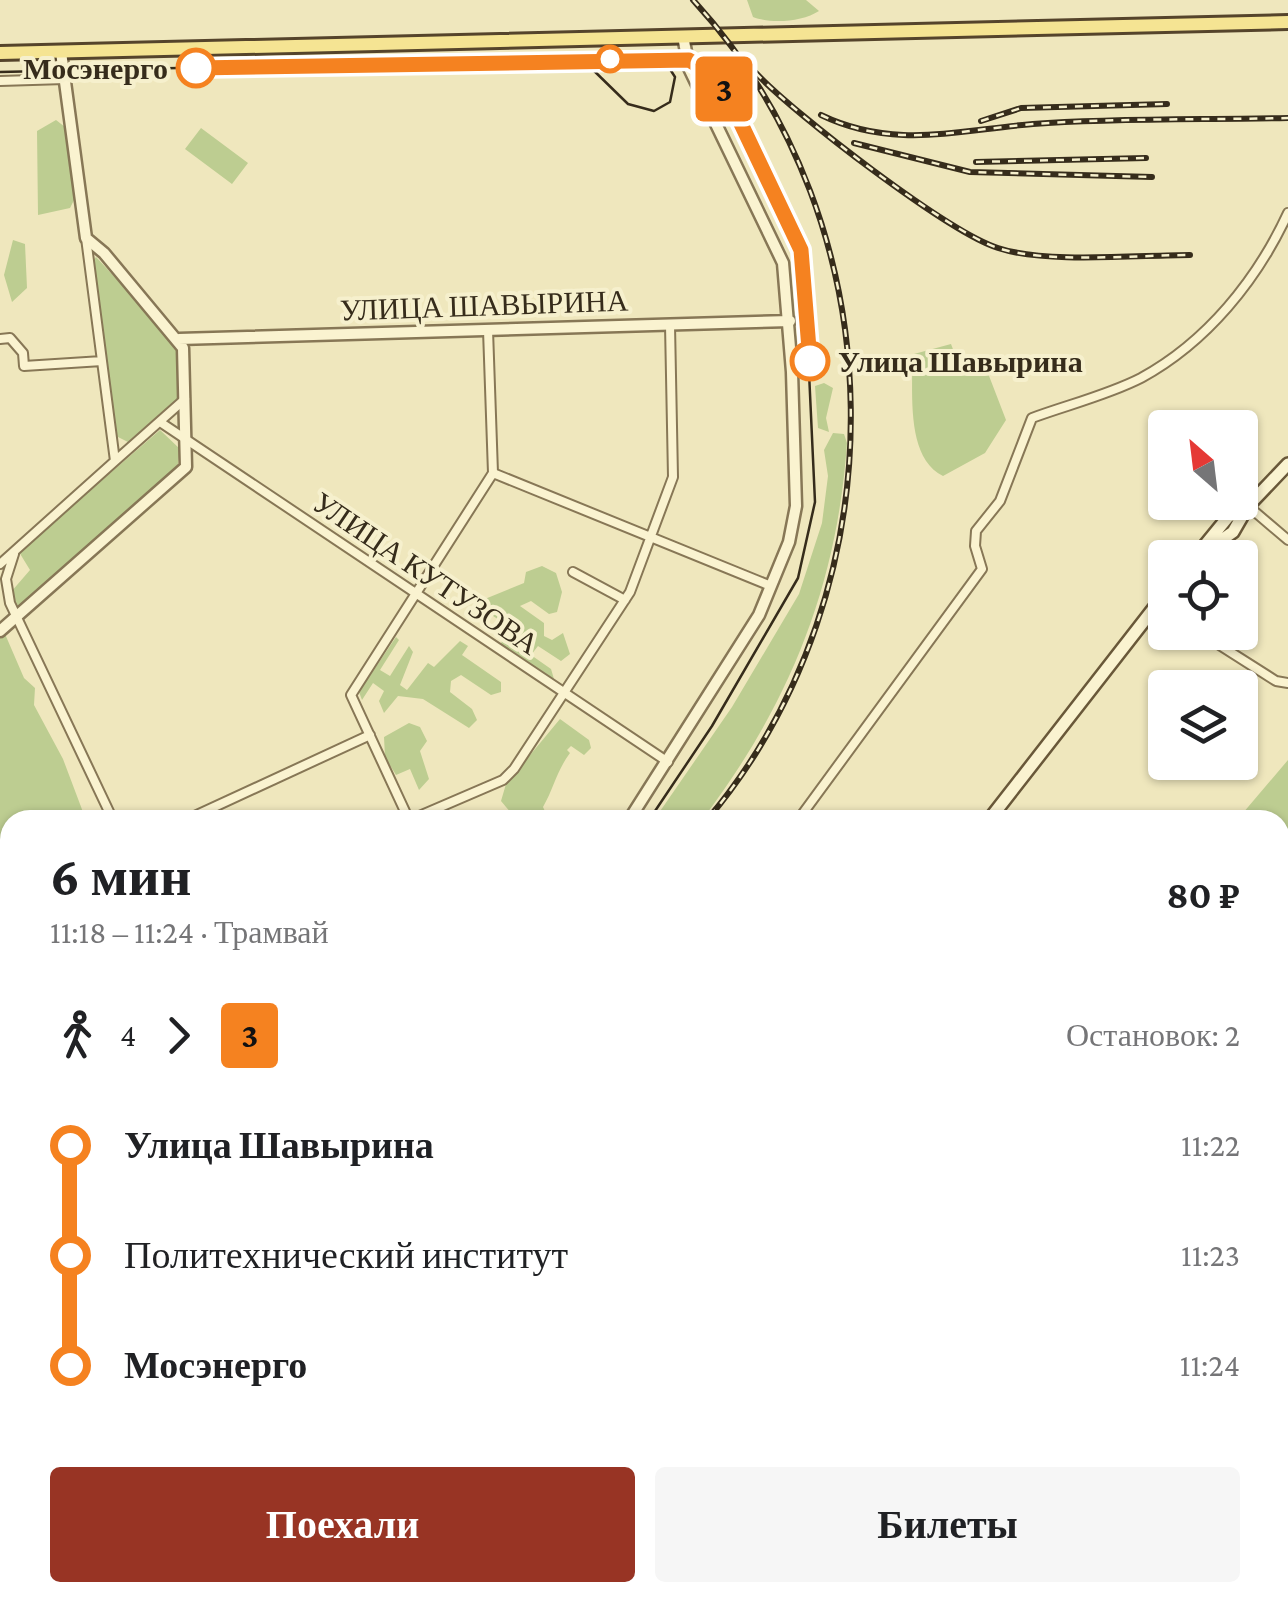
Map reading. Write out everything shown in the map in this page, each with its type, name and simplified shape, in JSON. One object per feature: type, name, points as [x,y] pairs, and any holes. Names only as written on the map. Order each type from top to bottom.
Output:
[{"type":"main road","points":[[0,53],[1288,22]]},
{"type":"main road","points":[[1258,496],[1288,464]]},
{"type":"main road","points":[[1210,540],[1226,520]]},
{"type":"main road","points":[[997,810],[1148,616]]},
{"type":"street","points":[[636,810],[740,650],[789,542],[796,506],[786,278],[778,248],[688,68],[682,36]]},
{"type":"street","points":[[62,52],[114,460]]},
{"type":"street","points":[[0,81],[65,79]]},
{"type":"street","points":[[805,810],[982,569],[975,546],[976,531],[1000,501],[1032,418],[1141,378],[1191,340],[1242,293],[1288,214]]},
{"type":"street","points":[[0,632],[186,467],[184,348],[86,238]]},
{"type":"street","name":"УЛИЦА ШАВЫРИНА","points":[[179,339],[790,322]]},
{"type":"street","points":[[432,810],[503,780],[566,694],[625,600],[673,477],[670,325]]},
{"type":"street","points":[[404,810],[351,695],[493,474],[488,330]]},
{"type":"street","points":[[0,339],[10,338],[23,354],[24,366],[102,361]]},
{"type":"street","points":[[0,564],[185,399]]},
{"type":"street","name":"УЛИЦА КУТУЗОВА","points":[[160,422],[668,762]]},
{"type":"street","points":[[493,474],[771,586]]},
{"type":"street","points":[[1258,514],[1288,540]]},
{"type":"street","points":[[15,550],[6,589],[108,810]]},
{"type":"street","points":[[573,572],[625,600]]},
{"type":"street","points":[[1227,650],[1276,681],[1288,683]]},
{"type":"street","points":[[207,810],[370,734]]},
{"type":"green space","points":[[747,0],[806,0],[819,11],[795,20],[769,21],[753,17]]},
{"type":"green space","points":[[56,120],[65,127],[76,196],[70,208],[38,215],[37,131]]},
{"type":"green space","points":[[201,128],[248,163],[232,184],[185,149]]},
{"type":"green space","points":[[13,240],[25,244],[27,288],[12,302],[4,275]]},
{"type":"green space","points":[[96,257],[176,343],[179,397],[128,442],[116,436],[92,262]]},
{"type":"green space","points":[[951,344],[957,360],[981,355],[1006,420],[985,453],[943,476],[931,467],[917,440],[912,360],[914,354]]},
{"type":"green space","points":[[824,383],[833,388],[826,418],[829,432],[818,428],[815,386]]},
{"type":"green space","points":[[160,430],[180,449],[177,471],[20,610],[11,592],[30,570],[19,552]]},
{"type":"green space","points":[[833,433],[844,434],[847,443],[832,546],[820,595],[783,688],[760,733],[709,810],[661,810],[732,707],[799,594],[822,523],[828,476],[824,450]]},
{"type":"green space","points":[[542,566],[556,573],[562,592],[557,612],[549,614],[531,601],[520,606],[544,623],[544,636],[552,640],[563,633],[570,654],[561,661],[538,646],[531,655],[551,669],[554,679],[501,644],[503,637],[513,644],[519,633],[490,614],[482,624],[474,618],[480,601],[524,583],[526,572]]},
{"type":"green space","points":[[5,634],[24,678],[35,688],[34,705],[63,759],[82,810],[0,810],[0,638]]},
{"type":"green space","points":[[396,637],[399,640],[380,670],[390,676],[409,646],[413,652],[400,685],[407,690],[428,663],[434,667],[460,641],[468,646],[462,655],[501,682],[501,692],[491,695],[461,675],[451,681],[450,692],[472,709],[477,720],[469,728],[423,699],[398,696],[384,713],[379,701],[384,691],[373,683],[362,700],[359,692]]},
{"type":"green space","points":[[560,719],[589,740],[591,748],[584,755],[571,746],[567,750],[570,753],[544,810],[509,810],[501,801],[506,784]]},
{"type":"green space","points":[[409,723],[420,727],[427,741],[420,751],[429,779],[419,790],[410,769],[396,775],[385,757],[384,737]]},
{"type":"green space","points":[[1288,760],[1288,810],[1246,810]]},
{"type":"tram line","points":[[0,72],[673,57],[689,60],[716,77],[804,264],[815,502],[798,578],[712,726],[656,810]]},
{"type":"tram line","name":"3","points":[[196,68],[674,57],[689,60],[716,77],[725,90],[801,250],[810,361]]},
{"type":"tram line","points":[[586,63],[628,104],[654,111],[670,102],[675,77],[668,66],[650,58]]},
{"type":"railway","points":[[693,0],[761,90],[810,191],[840,297],[851,408],[843,518],[816,626],[771,728],[714,810]]},
{"type":"railway","points":[[756,73],[872,170],[944,220],[998,248],[1066,257],[1190,255]]},
{"type":"railway","points":[[981,121],[1021,108],[1167,104]]},
{"type":"railway","points":[[821,115],[848,126],[900,135],[1065,122],[1288,118]]},
{"type":"railway","points":[[854,143],[970,172],[1152,177]]},
{"type":"railway","points":[[976,162],[1146,158]]},
{"type":"place","name":"Мосэнерго","points":[[196,68]]},
{"type":"place","name":"Улица Шавырина","points":[[810,361]]}]
